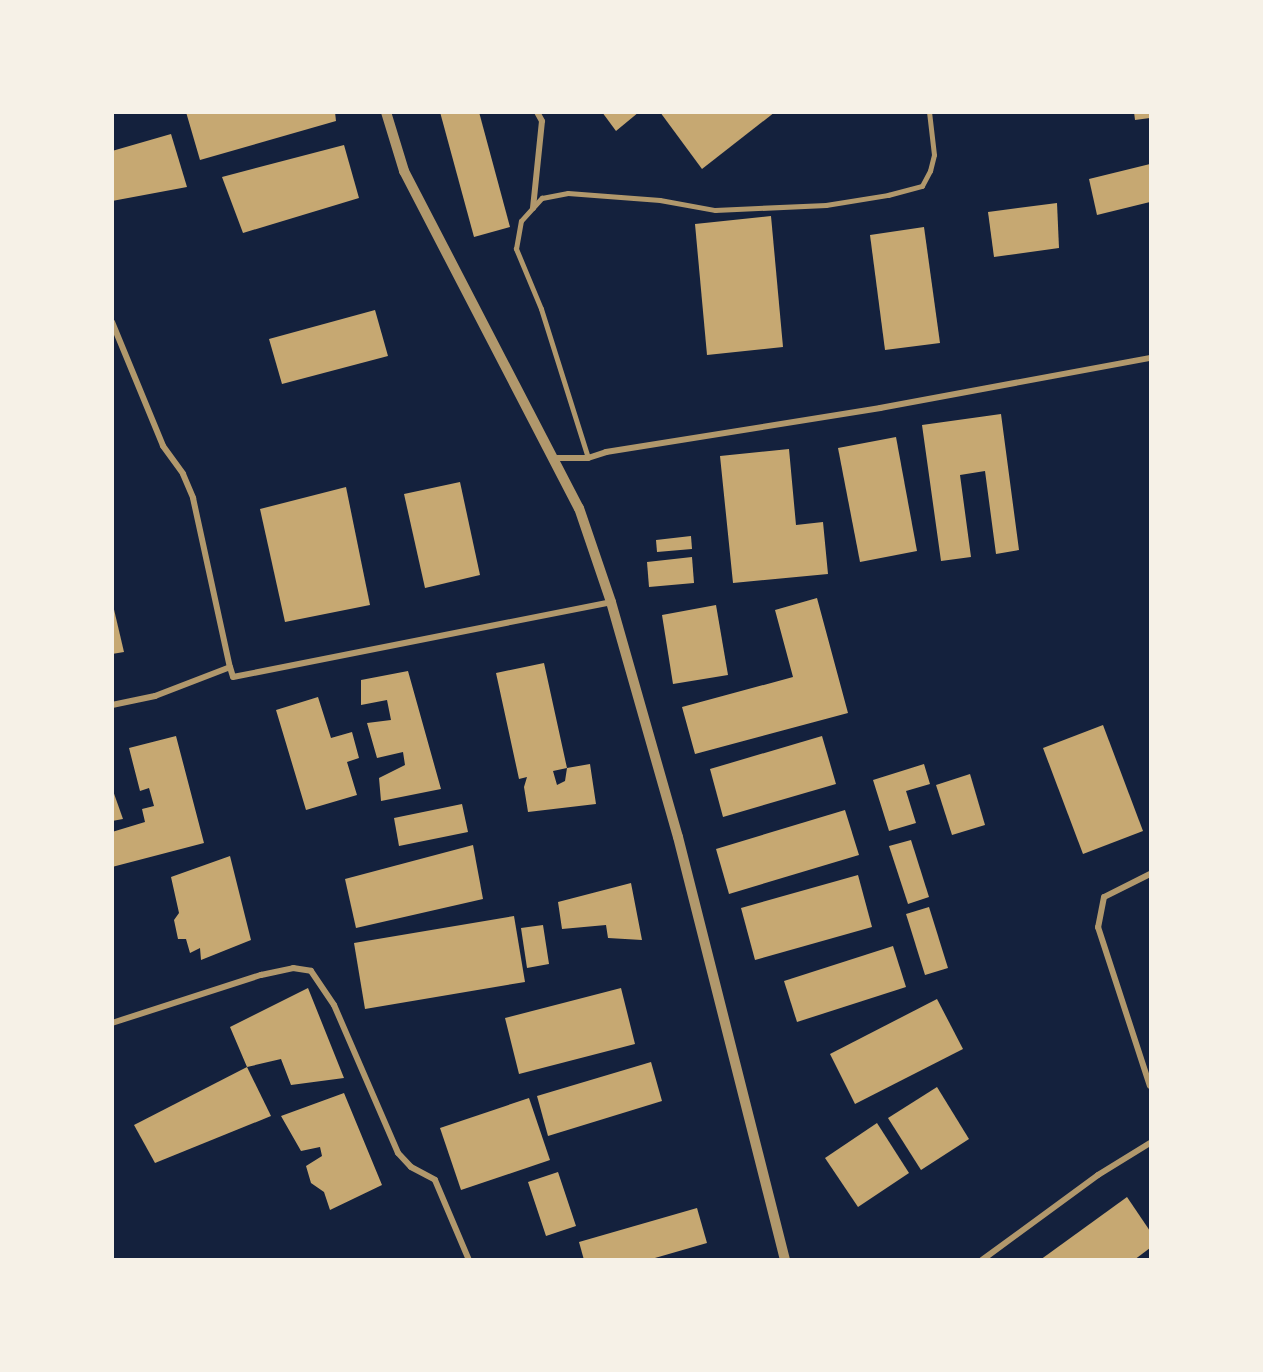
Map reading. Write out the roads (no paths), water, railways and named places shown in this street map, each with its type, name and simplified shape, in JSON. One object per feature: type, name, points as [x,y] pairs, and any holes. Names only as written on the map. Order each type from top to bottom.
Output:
[{"type":"street","points":[[386,112],[404,171],[579,508],[611,602],[678,837],[785,1260]]},
{"type":"street","points":[[533,208],[542,121],[537,112]]},
{"type":"street","points":[[112,322],[163,446],[183,474],[193,498],[233,677],[611,602]]},
{"type":"street","points":[[555,458],[588,458],[606,452],[880,408],[1150,358]]},
{"type":"street","points":[[112,705],[155,696],[230,667]]},
{"type":"street","points":[[1150,874],[1104,897],[1098,927],[1150,1086]]},
{"type":"street","points":[[112,1023],[261,975],[293,968],[311,971],[334,1005],[398,1153],[411,1167],[435,1180],[469,1260]]},
{"type":"street","points":[[982,1260],[1098,1175],[1150,1143]]},
{"type":"lane","points":[[588,458],[541,309],[516,249],[521,221],[542,198],[568,193],[660,200],[716,210],[826,205],[888,195],[922,186],[930,171],[934,155],[929,112]]}]
